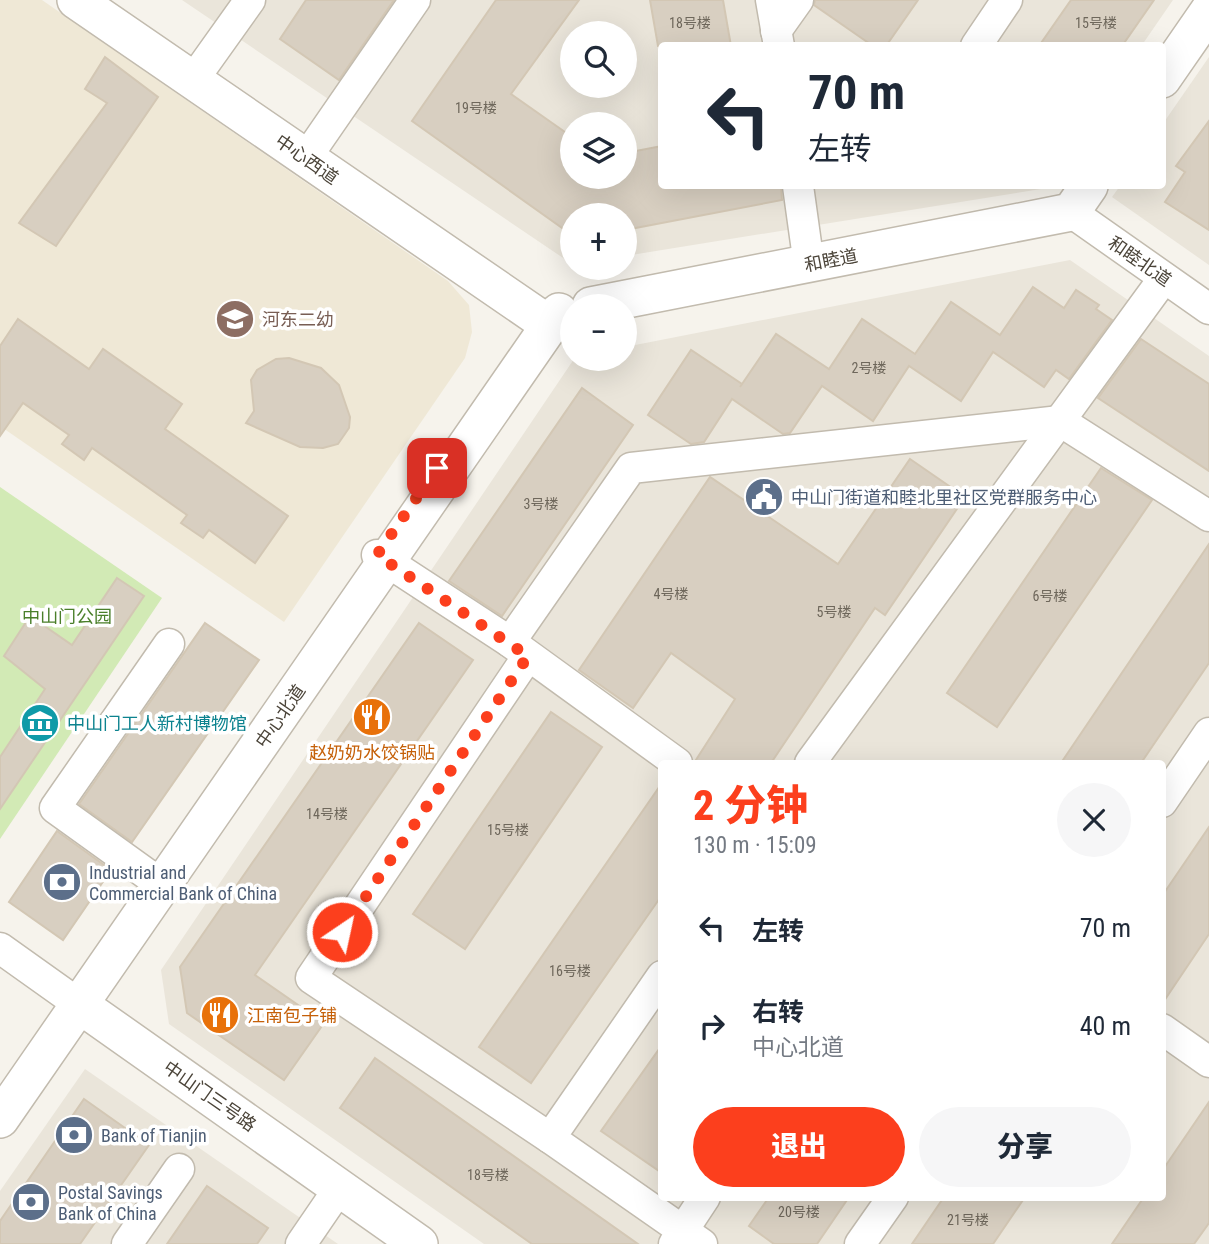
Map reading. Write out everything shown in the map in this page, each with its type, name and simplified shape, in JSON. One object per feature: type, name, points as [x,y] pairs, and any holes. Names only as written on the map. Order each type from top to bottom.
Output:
[{"type":"street","name":"中心西道","points":[[76,0],[197,73],[310,151],[560,308]]},
{"type":"street","name":"中心西道","points":[[105,0],[197,73]]},
{"type":"street","points":[[197,73],[250,0]]},
{"type":"street","points":[[310,151],[415,0]]},
{"type":"street","points":[[771,0],[778,38]]},
{"type":"street","points":[[778,38],[798,0]]},
{"type":"street","points":[[979,42],[1007,0]]},
{"type":"street","points":[[1166,73],[1209,11]]},
{"type":"street","points":[[798,189],[809,265]]},
{"type":"street","name":"和睦道","points":[[637,297],[809,265],[1080,199]]},
{"type":"street","name":"和睦北道","points":[[1080,199],[1164,278],[1209,309]]},
{"type":"street","points":[[812,760],[1164,278]]},
{"type":"street","name":"中心北道","points":[[0,1119],[74,1000],[382,559],[560,318]]},
{"type":"street","points":[[703,1201],[686,1240],[550,1138],[311,978],[631,468],[1060,421],[1209,516]]},
{"type":"street","points":[[382,559],[519,649],[673,760]]},
{"type":"street","points":[[157,881],[55,808],[169,644]]},
{"type":"street","points":[[1166,796],[1209,733]]},
{"type":"street","name":"中山门三号路","points":[[0,948],[419,1244]]},
{"type":"street","points":[[550,1138],[658,982]]},
{"type":"street","name":"中心北道","points":[[0,1095],[74,1000]]},
{"type":"street","points":[[1166,1032],[1209,1062]]},
{"type":"street","points":[[127,1244],[179,1169]]},
{"type":"street","points":[[301,1244],[340,1187]]},
{"type":"street","points":[[860,1244],[889,1201]]},
{"type":"shaded area","name":"河东二幼","points":[[0,0],[42,0],[448,281],[469,305],[472,332],[465,358],[284,622],[0,426]]},
{"type":"shaded area","points":[[182,0],[1173,0],[1144,42],[658,42],[658,189],[1041,189],[637,254],[637,203],[560,203],[560,256]]},
{"type":"shaded area","points":[[1209,57],[1209,265],[1112,197],[1118,189],[1166,189],[1166,119]]},
{"type":"shaded area","points":[[1070,260],[1209,356],[1209,1244],[484,1244],[169,1024],[161,970],[566,371],[637,371],[637,345]]},
{"type":"shaded area","points":[[85,1069],[338,1244],[0,1244],[0,1191]]},
{"type":"green space","name":"中山门公园","points":[[0,487],[162,598],[0,839]]},
{"type":"building","points":[[306,0],[394,0],[339,80],[280,39]]},
{"type":"building","points":[[496,0],[579,0],[564,21],[560,21],[560,26],[511,94],[560,129],[560,189],[637,189],[637,151],[658,147],[658,189],[781,189],[782,200],[637,228],[637,203],[560,203],[560,226],[412,121]]},
{"type":"building","points":[[650,0],[723,0],[730,42],[658,42],[658,46]]},
{"type":"building","points":[[815,0],[918,0],[889,42],[867,42],[814,5]]},
{"type":"building","points":[[1071,0],[1154,0],[1125,42],[1042,42]]},
{"type":"building","points":[[105,57],[158,97],[56,246],[19,223],[107,103],[85,89]]},
{"type":"building","points":[[1209,121],[1209,230],[1165,202],[1185,172],[1176,166]]},
{"type":"building","points":[[1033,287],[1064,308],[1076,290],[1099,305],[1096,309],[1112,320],[1069,379],[1056,370],[1044,387],[993,352],[961,401],[909,366],[873,421],[822,386],[790,433],[783,434],[732,399],[704,442],[691,444],[648,415],[691,350],[742,384],[740,387],[776,334],[829,369],[862,319],[915,354],[951,302],[1000,335]]},
{"type":"building","points":[[18,319],[89,369],[103,349],[182,404],[165,429],[288,516],[255,563],[209,530],[203,538],[181,523],[187,515],[92,448],[84,460],[62,444],[69,435],[23,403],[0,436],[0,346]]},
{"type":"building","points":[[1141,339],[1209,384],[1209,471],[1098,398]]},
{"type":"building","points":[[289,358],[321,368],[339,385],[350,417],[349,428],[338,444],[323,448],[300,447],[246,423],[254,411],[251,380],[257,370],[276,359]]},
{"type":"building","points":[[582,388],[633,425],[502,616],[449,581]]},
{"type":"building","points":[[910,459],[965,497],[885,615],[875,608],[773,760],[696,760],[735,699],[671,653],[633,708],[579,670],[710,477],[838,564]]},
{"type":"building","points":[[1101,468],[1152,500],[997,727],[947,693]]},
{"type":"building","points":[[1209,544],[1209,663],[1143,760],[1063,760]]},
{"type":"building","name":"中山门工人新村博物馆","points":[[117,578],[144,596],[0,809],[0,757],[45,689],[4,656],[30,616],[72,645]]},
{"type":"building","points":[[205,623],[259,660],[132,842],[79,804]]},
{"type":"building","points":[[419,623],[473,660],[255,975],[324,1023],[284,1080],[187,1013],[180,967]]},
{"type":"building","points":[[551,712],[602,747],[465,949],[413,914]]},
{"type":"building","points":[[658,789],[658,901],[531,1083],[479,1047]]},
{"type":"building","points":[[1209,827],[1209,934],[1166,998],[1166,890]]},
{"type":"building","name":"Industrial and Commercial Bank of China","points":[[57,831],[111,870],[63,940],[9,902]]},
{"type":"building","points":[[658,1051],[658,1170],[601,1131]]},
{"type":"building","points":[[375,1058],[638,1244],[532,1244],[340,1108]]},
{"type":"building","points":[[84,1099],[149,1145],[80,1244],[0,1244],[0,1221]]},
{"type":"building","points":[[1209,1102],[1209,1223],[1194,1244],[1112,1244],[1141,1201],[1166,1201],[1166,1165]]},
{"type":"building","points":[[207,1186],[268,1228],[257,1244],[167,1244]]},
{"type":"building","points":[[766,1201],[846,1201],[817,1244],[774,1244],[749,1226]]},
{"type":"building","points":[[941,1201],[1022,1201],[993,1244],[912,1244]]},
{"type":"place","name":"河东二幼","points":[[235,319]]},
{"type":"place","name":"中山门街道和睦北里社区党群服务中心","points":[[764,497]]},
{"type":"place","name":"赵奶奶水饺锅贴","points":[[372,717]]},
{"type":"place","name":"中山门工人新村博物馆","points":[[40,723]]},
{"type":"place","name":"Industrial and Commercial Bank of China","points":[[62,882]]},
{"type":"place","name":"江南包子铺","points":[[220,1015]]},
{"type":"place","name":"Bank of Tianjin","points":[[74,1135]]},
{"type":"place","name":"Postal Savings Bank of China","points":[[31,1202]]},
{"type":"route","points":[[342,932],[528,656],[377,555],[437,468]]}]
